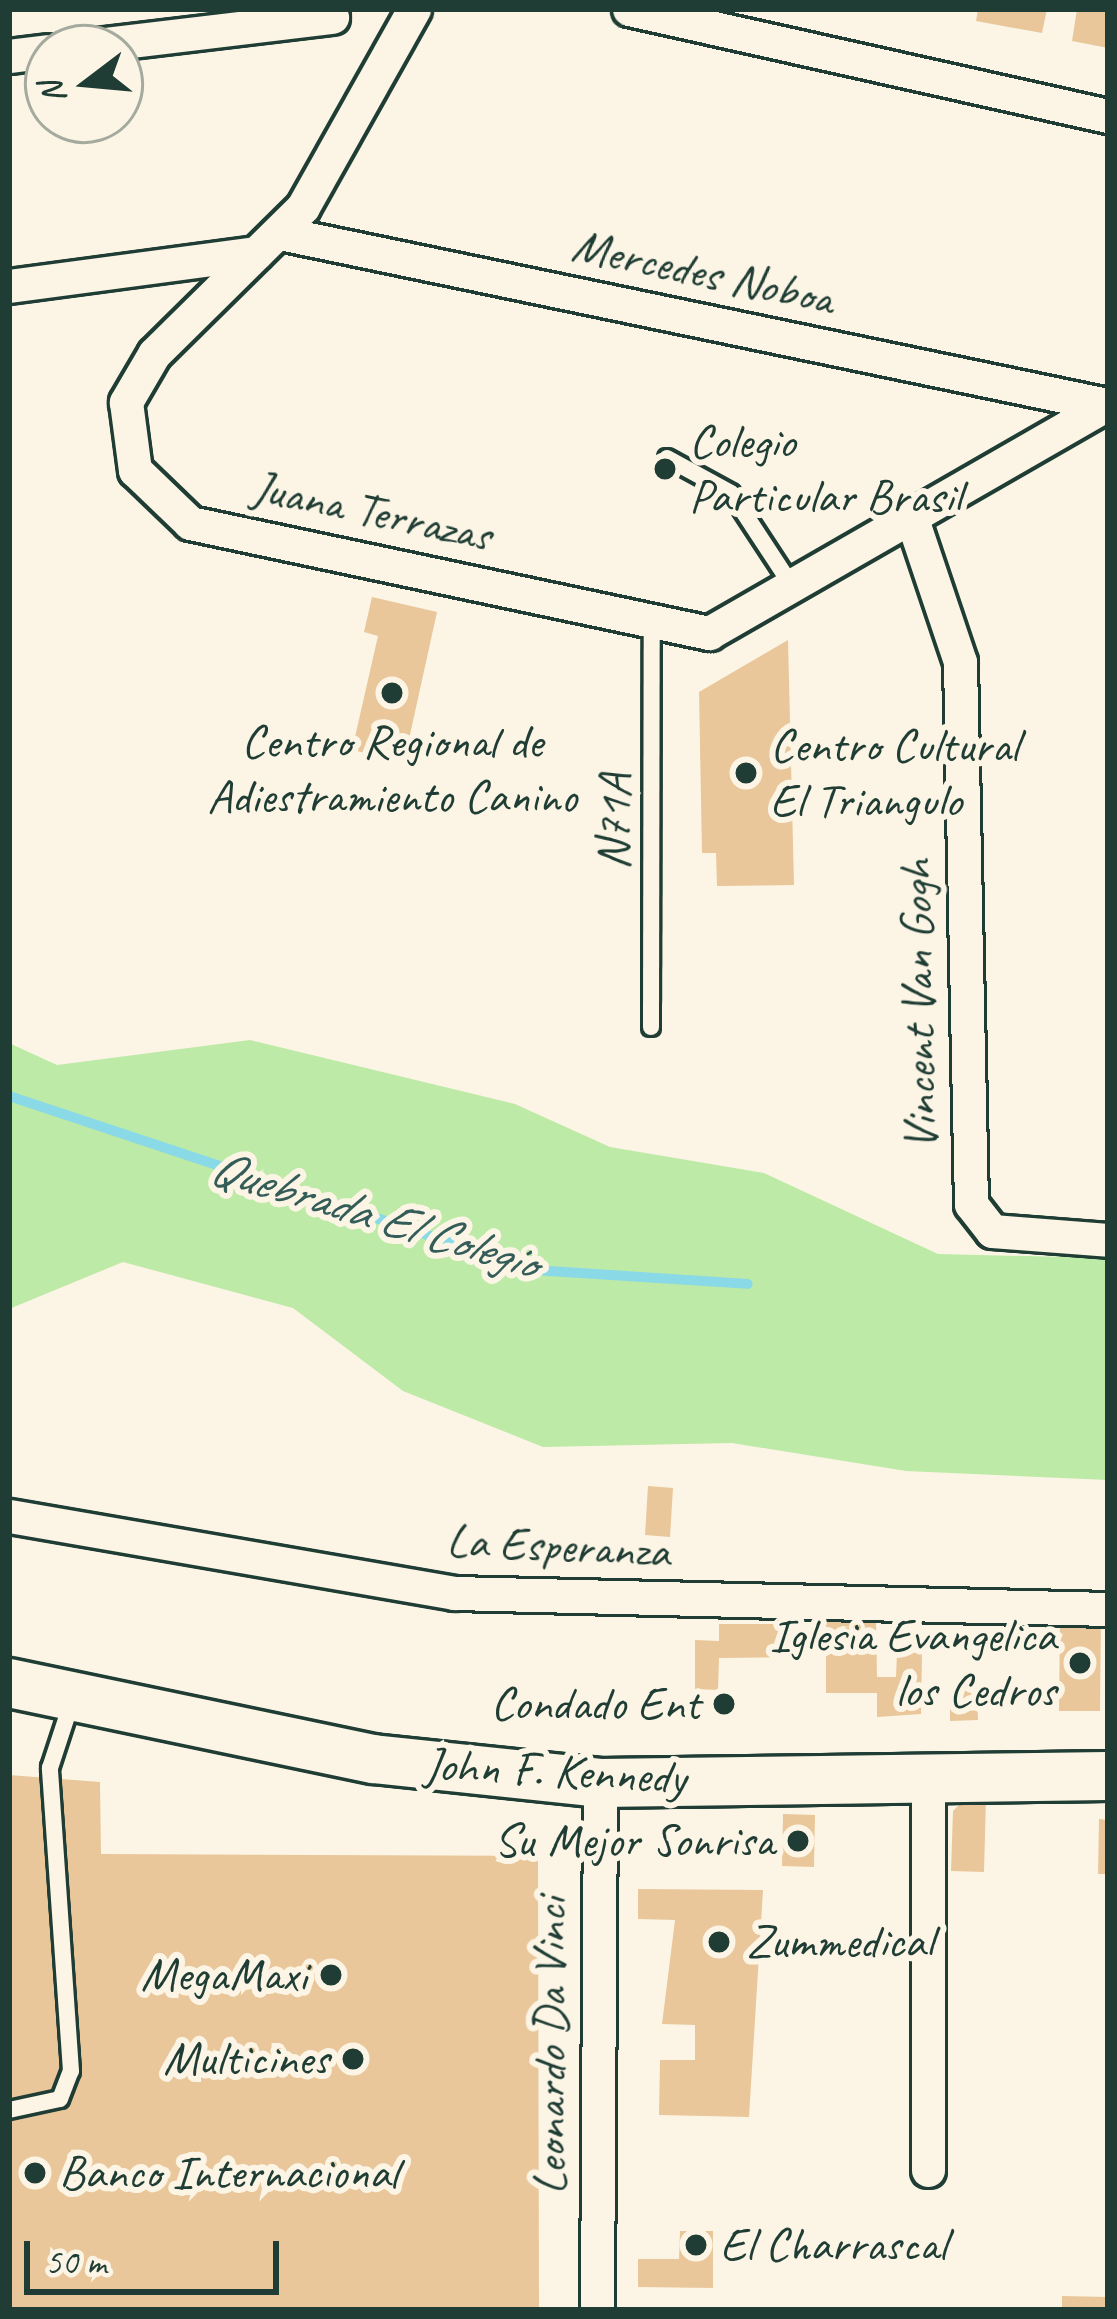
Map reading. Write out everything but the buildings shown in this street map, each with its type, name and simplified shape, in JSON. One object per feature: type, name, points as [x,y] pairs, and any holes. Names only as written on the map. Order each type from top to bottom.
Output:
[{"type":"main road","name":"John F. Kennedy","points":[[9,1683],[373,1759],[600,1783],[1108,1776]]},
{"type":"street","name":"Juana Terrazas","points":[[414,9],[365,110],[268,243],[154,354],[126,402],[127,449],[165,508],[190,523],[709,633],[1108,404]]},
{"type":"street","points":[[628,9],[1108,116]]},
{"type":"street","points":[[144,39],[332,17]]},
{"type":"street","name":"Mercedes Noboa","points":[[9,286],[268,243],[1108,404]]},
{"type":"street","name":"Vincent Van Gogh","points":[[911,516],[960,662],[971,1204],[992,1231],[1108,1240]]},
{"type":"street","name":"La Esperanza","points":[[9,1516],[454,1593],[1108,1609]]},
{"type":"street","points":[[928,1775],[928,2170]]},
{"type":"street","name":"Leonardo Da Vinci","points":[[597,2296],[600,1783]]},
{"type":"lane","points":[[667,458],[731,493],[792,586]]},
{"type":"lane","name":"N71A","points":[[651,1027],[652,618]]},
{"type":"lane","points":[[9,2110],[60,2099],[71,2071],[50,1768],[75,1694]]},
{"type":"lane","points":[[575,2310],[597,2296]]},
{"type":"green space","points":[[250,1040],[515,1104],[610,1147],[764,1173],[938,1254],[1108,1258],[1108,1480],[906,1471],[732,1443],[543,1447],[403,1391],[293,1308],[123,1262],[9,1309],[9,1043],[57,1065]]},
{"type":"waterway","name":"Quebrada El Colegio","points":[[9,1096],[533,1270],[748,1284]]},
{"type":"place","name":"Colegio Particular Brasil","points":[[665,469]]},
{"type":"place","name":"Centro Regional de Adiestramiento Canino","points":[[392,693]]},
{"type":"place","name":"Centro Cultural El Triangulo","points":[[746,773]]},
{"type":"place","name":"Iglesia Evangelica los Cedros","points":[[1080,1663]]},
{"type":"place","name":"Condado Ent","points":[[724,1704]]},
{"type":"place","name":"Su Mejor Sonrisa","points":[[798,1841]]},
{"type":"place","name":"Zummedical","points":[[719,1942]]},
{"type":"place","name":"MegaMaxi","points":[[331,1975]]},
{"type":"place","name":"Multicines","points":[[353,2059]]},
{"type":"place","name":"Banco Internacional","points":[[35,2173]]},
{"type":"place","name":"El Charrascal","points":[[696,2245]]}]
